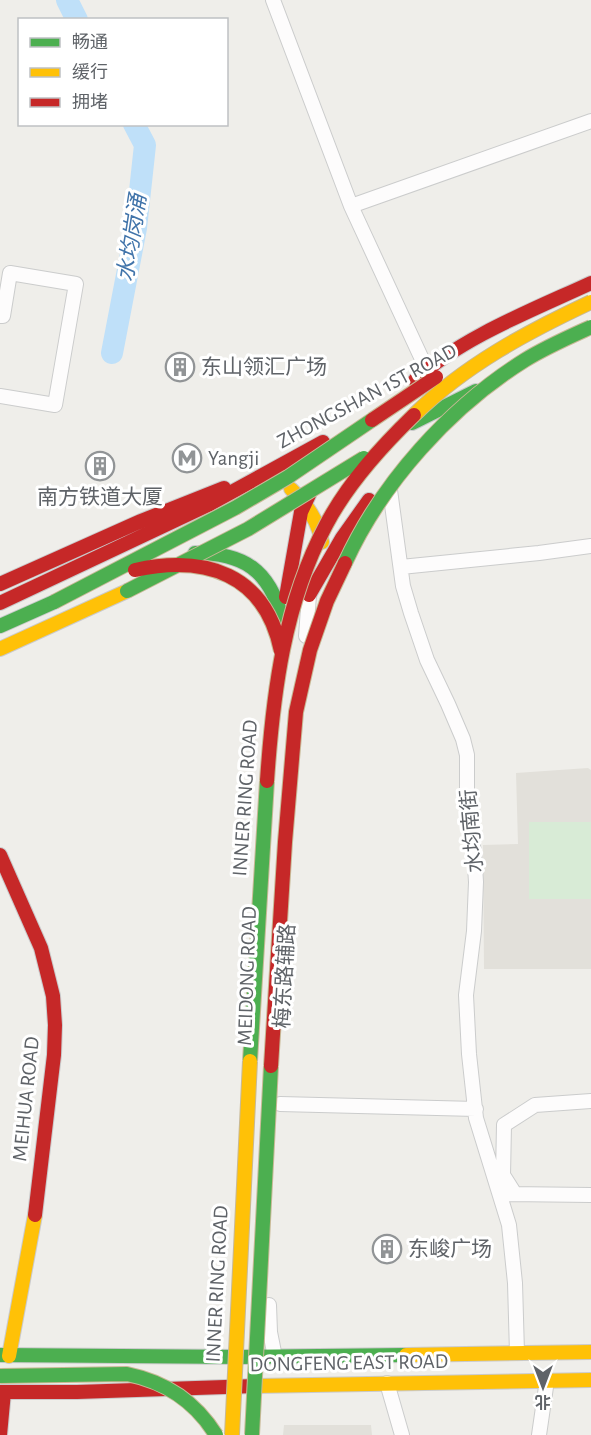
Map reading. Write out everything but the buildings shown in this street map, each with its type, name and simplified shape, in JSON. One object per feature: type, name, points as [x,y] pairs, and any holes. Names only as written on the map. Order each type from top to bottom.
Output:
[{"type":"main road","points":[[54,602],[235,508],[288,477],[488,342],[586,289],[591,283]]},
{"type":"main road","points":[[398,402],[427,370],[499,327],[586,289]]},
{"type":"main road","name":"ZHONGSHAN 1ST ROAD","points":[[0,603],[154,531],[591,303]]},
{"type":"main road","name":"INNER RING ROAD","points":[[231,1435],[252,1026],[271,725],[283,642],[294,602],[315,548],[334,510],[364,469],[406,422],[442,389],[478,364],[546,324],[591,303]]},
{"type":"main road","name":"INNER RING ROAD","points":[[252,1435],[260,1256],[294,726],[315,633],[336,581],[376,507],[393,482],[441,427],[521,363],[591,327]]},
{"type":"main road","points":[[389,435],[514,373],[591,340]]},
{"type":"main road","points":[[0,648],[155,578],[230,540],[295,503],[447,404],[521,363]]},
{"type":"main road","points":[[304,503],[321,484],[431,402],[473,364]]},
{"type":"main road","points":[[309,595],[342,538],[365,505],[455,401]]},
{"type":"main road","points":[[0,634],[166,557],[293,490],[353,454]]},
{"type":"main road","points":[[0,584],[190,500],[255,479],[272,479],[284,483],[293,490],[316,518],[320,528],[322,543],[319,568],[309,595]]},
{"type":"main road","name":"MEIDONG ROAD","points":[[242,1357],[259,1039],[263,871],[277,658],[282,618],[304,503]]},
{"type":"main road","points":[[166,557],[200,553],[217,554],[246,562],[262,574],[271,586],[282,618]]},
{"type":"main road","points":[[0,658],[201,566],[216,562],[246,562]]},
{"type":"main road","points":[[0,626],[137,569],[173,563],[192,564],[218,569],[231,575],[254,594],[265,610],[274,628],[282,661],[284,856]]},
{"type":"main road","name":"MEIDONG ROAD","points":[[275,1357],[259,1330],[254,1311],[270,884],[284,685],[295,635],[309,595]]},
{"type":"main road","name":"MEIHUA ROAD","points":[[0,855],[47,967],[55,1024],[44,1145],[28,1252],[4,1355]]},
{"type":"main road","points":[[260,1256],[264,1435]]},
{"type":"main road","name":"DONGFENG EAST ROAD","points":[[4,1355],[275,1357],[591,1352]]},
{"type":"main road","points":[[0,1376],[127,1374],[140,1376],[154,1380],[182,1397],[204,1416],[216,1435]]},
{"type":"main road","name":"DONGFENG EAST ROAD","points":[[2,1392],[77,1392],[240,1385],[591,1380]]},
{"type":"main road","points":[[239,1435],[240,1385]]},
{"type":"main road","points":[[240,1385],[248,1435]]},
{"type":"main road","points":[[0,1435],[2,1392]]},
{"type":"street","points":[[273,0],[351,206],[427,370]]},
{"type":"street","points":[[351,206],[591,121]]},
{"type":"street","points":[[0,316],[3,316],[10,273],[76,284],[55,405],[0,396]]},
{"type":"street","name":"水均南街","points":[[388,477],[406,595],[427,660],[459,729],[467,755],[467,821],[474,851],[477,882],[466,996],[469,1054],[476,1109],[498,1194],[509,1225],[513,1255],[517,1353]]},
{"type":"street","points":[[401,567],[591,546]]},
{"type":"street","name":"梅东路辅路","points":[[275,1357],[270,1332],[269,1309],[286,956],[309,595]]},
{"type":"street","name":"梅东路辅路","points":[[226,1357],[249,942],[253,906],[263,871]]},
{"type":"street","points":[[268,956],[286,956]]},
{"type":"street","points":[[515,1194],[503,1175],[504,1125],[535,1106],[591,1101]]},
{"type":"street","points":[[280,1104],[476,1109]]},
{"type":"street","points":[[498,1194],[591,1195]]},
{"type":"street","points":[[539,1435],[547,1380]]},
{"type":"street","points":[[387,1383],[402,1435]]},
{"type":"street","points":[[225,1435],[240,1385]]},
{"type":"shaded area","points":[[588,768],[591,770],[591,969],[484,969],[483,845],[518,844],[516,773]]},
{"type":"shaded area","points":[[284,1425],[371,1425],[372,1435],[283,1435]]},
{"type":"green space","points":[[529,822],[591,822],[591,899],[529,899]]},
{"type":"waterway","name":"水均岗涌","points":[[67,0],[76,18]]},
{"type":"waterway","name":"水均岗涌","points":[[112,353],[136,228],[145,145],[135,126]]},
{"type":"traffic: fast","points":[[345,563],[360,533],[398,476],[421,449],[470,400],[525,360],[591,327]]},
{"type":"traffic: fast","points":[[412,423],[476,391]]},
{"type":"traffic: fast","points":[[54,602],[235,508],[288,477],[372,420]]},
{"type":"traffic: fast","points":[[127,591],[248,529],[364,458]]},
{"type":"traffic: fast","points":[[195,553],[227,556],[252,568],[262,576],[270,588],[282,618]]},
{"type":"traffic: fast","points":[[0,626],[54,602]]},
{"type":"traffic: fast","points":[[250,1061],[267,781]]},
{"type":"traffic: fast","points":[[252,1435],[271,1066]]},
{"type":"traffic: fast","points":[[0,1355],[242,1357],[406,1355]]},
{"type":"traffic: fast","points":[[0,1376],[127,1374],[154,1382],[178,1395],[199,1412],[216,1435]]},
{"type":"traffic: slow","points":[[414,415],[454,380],[476,365],[520,338],[591,302]]},
{"type":"traffic: slow","points":[[291,489],[311,513],[322,542]]},
{"type":"traffic: slow","points":[[0,649],[127,591]]},
{"type":"traffic: slow","points":[[232,1435],[250,1061]]},
{"type":"traffic: slow","points":[[9,1356],[35,1215]]},
{"type":"traffic: slow","points":[[406,1355],[591,1352]]},
{"type":"traffic: slow","points":[[255,1386],[591,1380]]},
{"type":"traffic: jam","points":[[415,380],[433,365],[476,338],[591,283]]},
{"type":"traffic: jam","points":[[372,420],[436,377]]},
{"type":"traffic: jam","points":[[267,781],[277,682],[283,650],[290,618],[312,555],[344,495],[377,453],[414,415]]},
{"type":"traffic: jam","points":[[0,603],[208,505],[323,442]]},
{"type":"traffic: jam","points":[[0,584],[141,521],[224,488]]},
{"type":"traffic: jam","points":[[286,597],[301,512],[309,495]]},
{"type":"traffic: jam","points":[[309,595],[342,538],[369,500]]},
{"type":"traffic: jam","points":[[271,1066],[285,842],[296,712],[310,650],[327,601],[345,563]]},
{"type":"traffic: jam","points":[[135,570],[185,565],[208,568],[228,576],[246,587],[261,603],[273,625],[281,651]]},
{"type":"traffic: jam","points":[[0,855],[41,948],[53,996],[54,1055],[35,1215]]},
{"type":"traffic: jam","points":[[0,1392],[77,1392],[255,1386]]},
{"type":"traffic: jam","points":[[0,1435],[4,1392]]},
{"type":"place","name":"东山领汇广场","points":[[180,367]]},
{"type":"place","name":"Yangji","points":[[187,458]]},
{"type":"place","name":"南方铁道大厦","points":[[100,466]]},
{"type":"place","name":"东峻广场","points":[[387,1249]]}]
